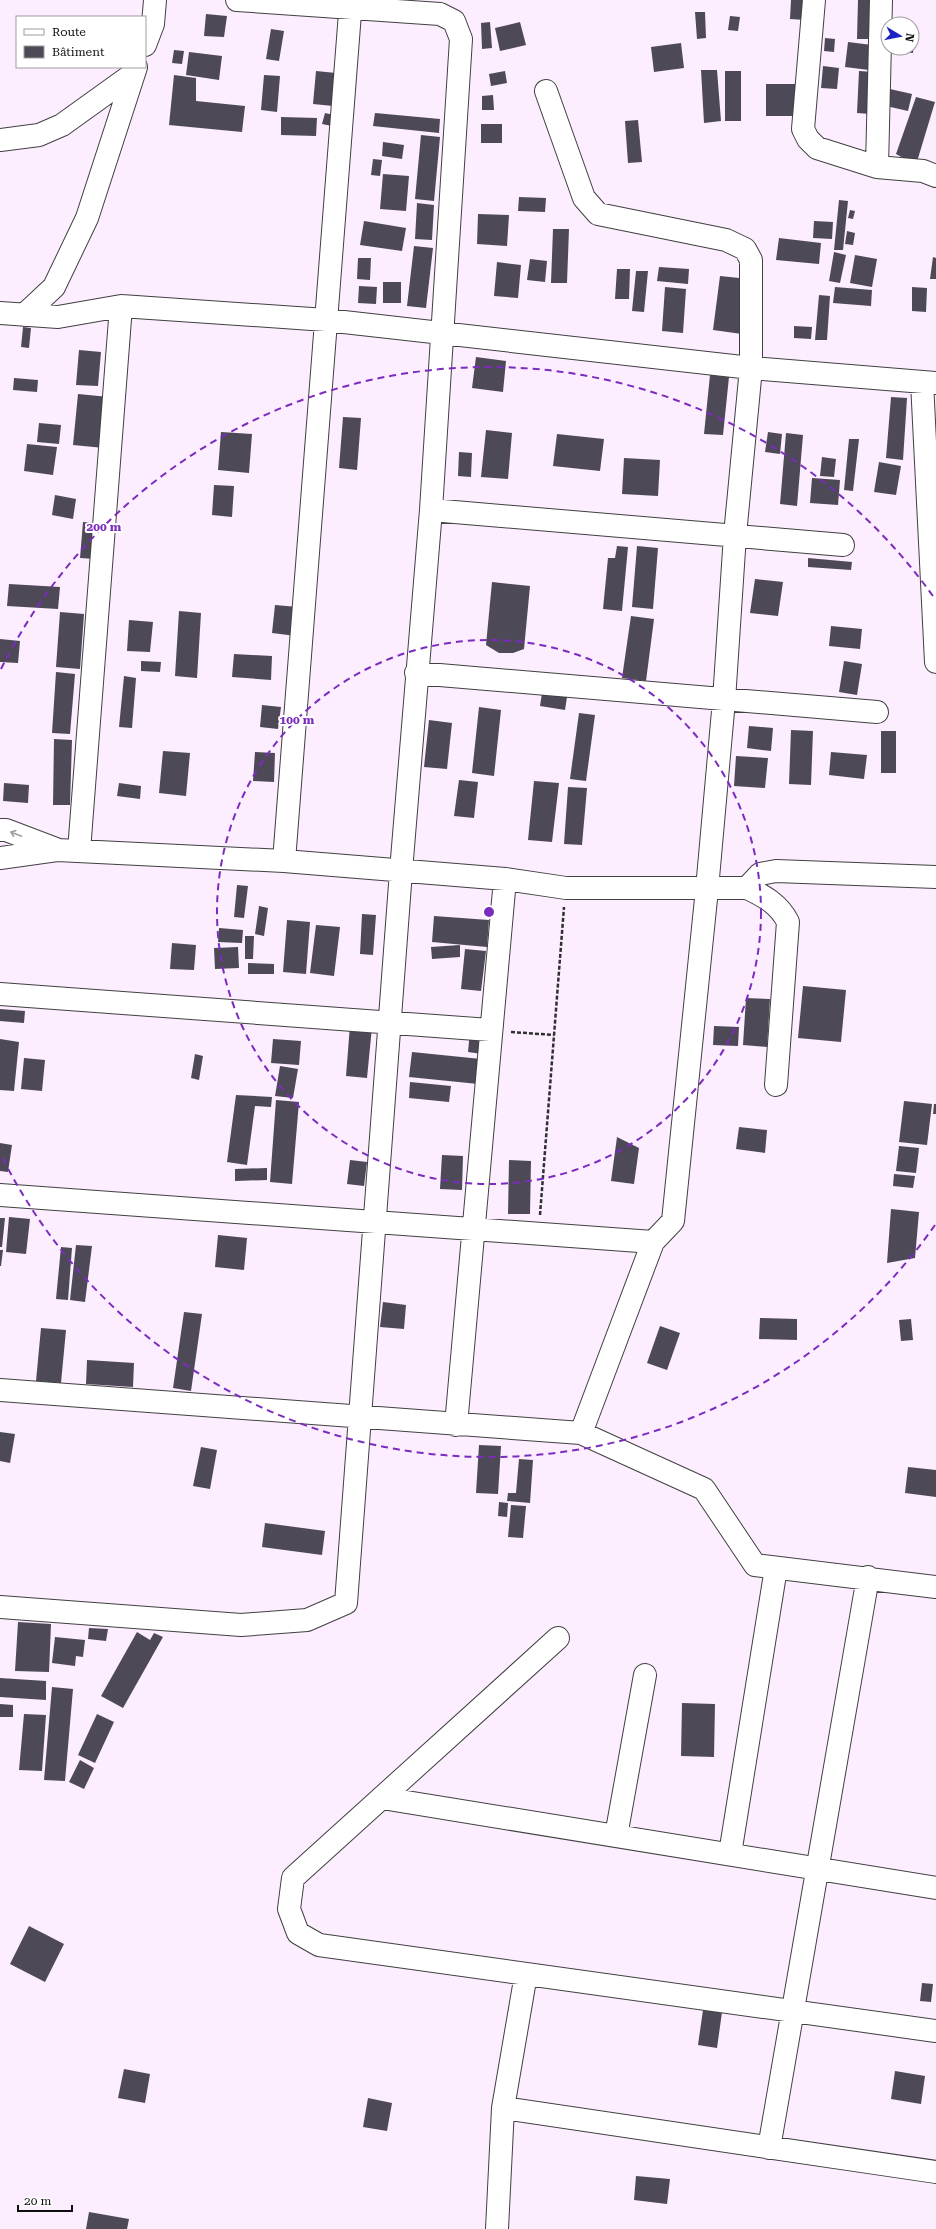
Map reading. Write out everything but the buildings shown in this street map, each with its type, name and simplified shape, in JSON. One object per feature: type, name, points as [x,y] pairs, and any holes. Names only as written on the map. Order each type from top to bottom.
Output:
[{"type":"street","points":[[146,42],[153,24],[154,0]]},
{"type":"street","points":[[0,1607],[241,1625],[307,1620],[346,1603],[416,673],[431,510],[461,38],[454,21],[440,14],[350,4],[237,0]]},
{"type":"street","points":[[814,0],[803,129],[808,139],[817,148],[877,166],[923,171],[936,176]]},
{"type":"street","points":[[877,166],[881,0]]},
{"type":"street","points":[[284,861],[350,4]]},
{"type":"street","points":[[0,140],[40,135],[62,125],[135,70]]},
{"type":"street","points":[[24,314],[54,287],[87,218],[135,70]]},
{"type":"street","points":[[546,91],[584,198],[598,214],[726,240],[745,249],[751,260],[751,368],[735,535],[724,700],[707,889],[673,1221],[653,1242],[581,1433]]},
{"type":"street","points":[[79,851],[121,306]]},
{"type":"street","points":[[0,313],[58,317],[121,306],[326,320],[751,368],[929,383],[936,662]]},
{"type":"street","points":[[431,510],[842,545]]},
{"type":"street","points":[[416,673],[877,712]]},
{"type":"street","points":[[0,830],[6,830],[57,850]]},
{"type":"street","points":[[0,858],[57,850],[284,861],[505,879],[566,888],[747,888],[770,899],[788,922],[776,1084]]},
{"type":"street","points":[[747,888],[760,874],[776,871],[936,877]]},
{"type":"street","points":[[456,1426],[490,1030],[505,879]]},
{"type":"street","points":[[0,994],[490,1030]]},
{"type":"street","points":[[0,1195],[653,1242]]},
{"type":"street","points":[[0,1390],[360,1417],[456,1426],[581,1433],[704,1488],[755,1565],[868,1577],[936,1587]]},
{"type":"street","points":[[730,1854],[776,1568]]},
{"type":"street","points":[[769,2148],[816,1869],[868,1577]]},
{"type":"street","points":[[558,1638],[293,1878],[290,1909],[298,1933],[319,1946],[936,2031]]},
{"type":"street","points":[[616,1836],[644,1675]]},
{"type":"street","points":[[382,1798],[936,1888]]},
{"type":"street","points":[[497,2229],[503,2108],[526,1974]]},
{"type":"street","points":[[503,2108],[936,2172]]},
{"type":"path","points":[[538,1234],[566,888]]},
{"type":"path","points":[[490,1030],[554,1035]]}]
